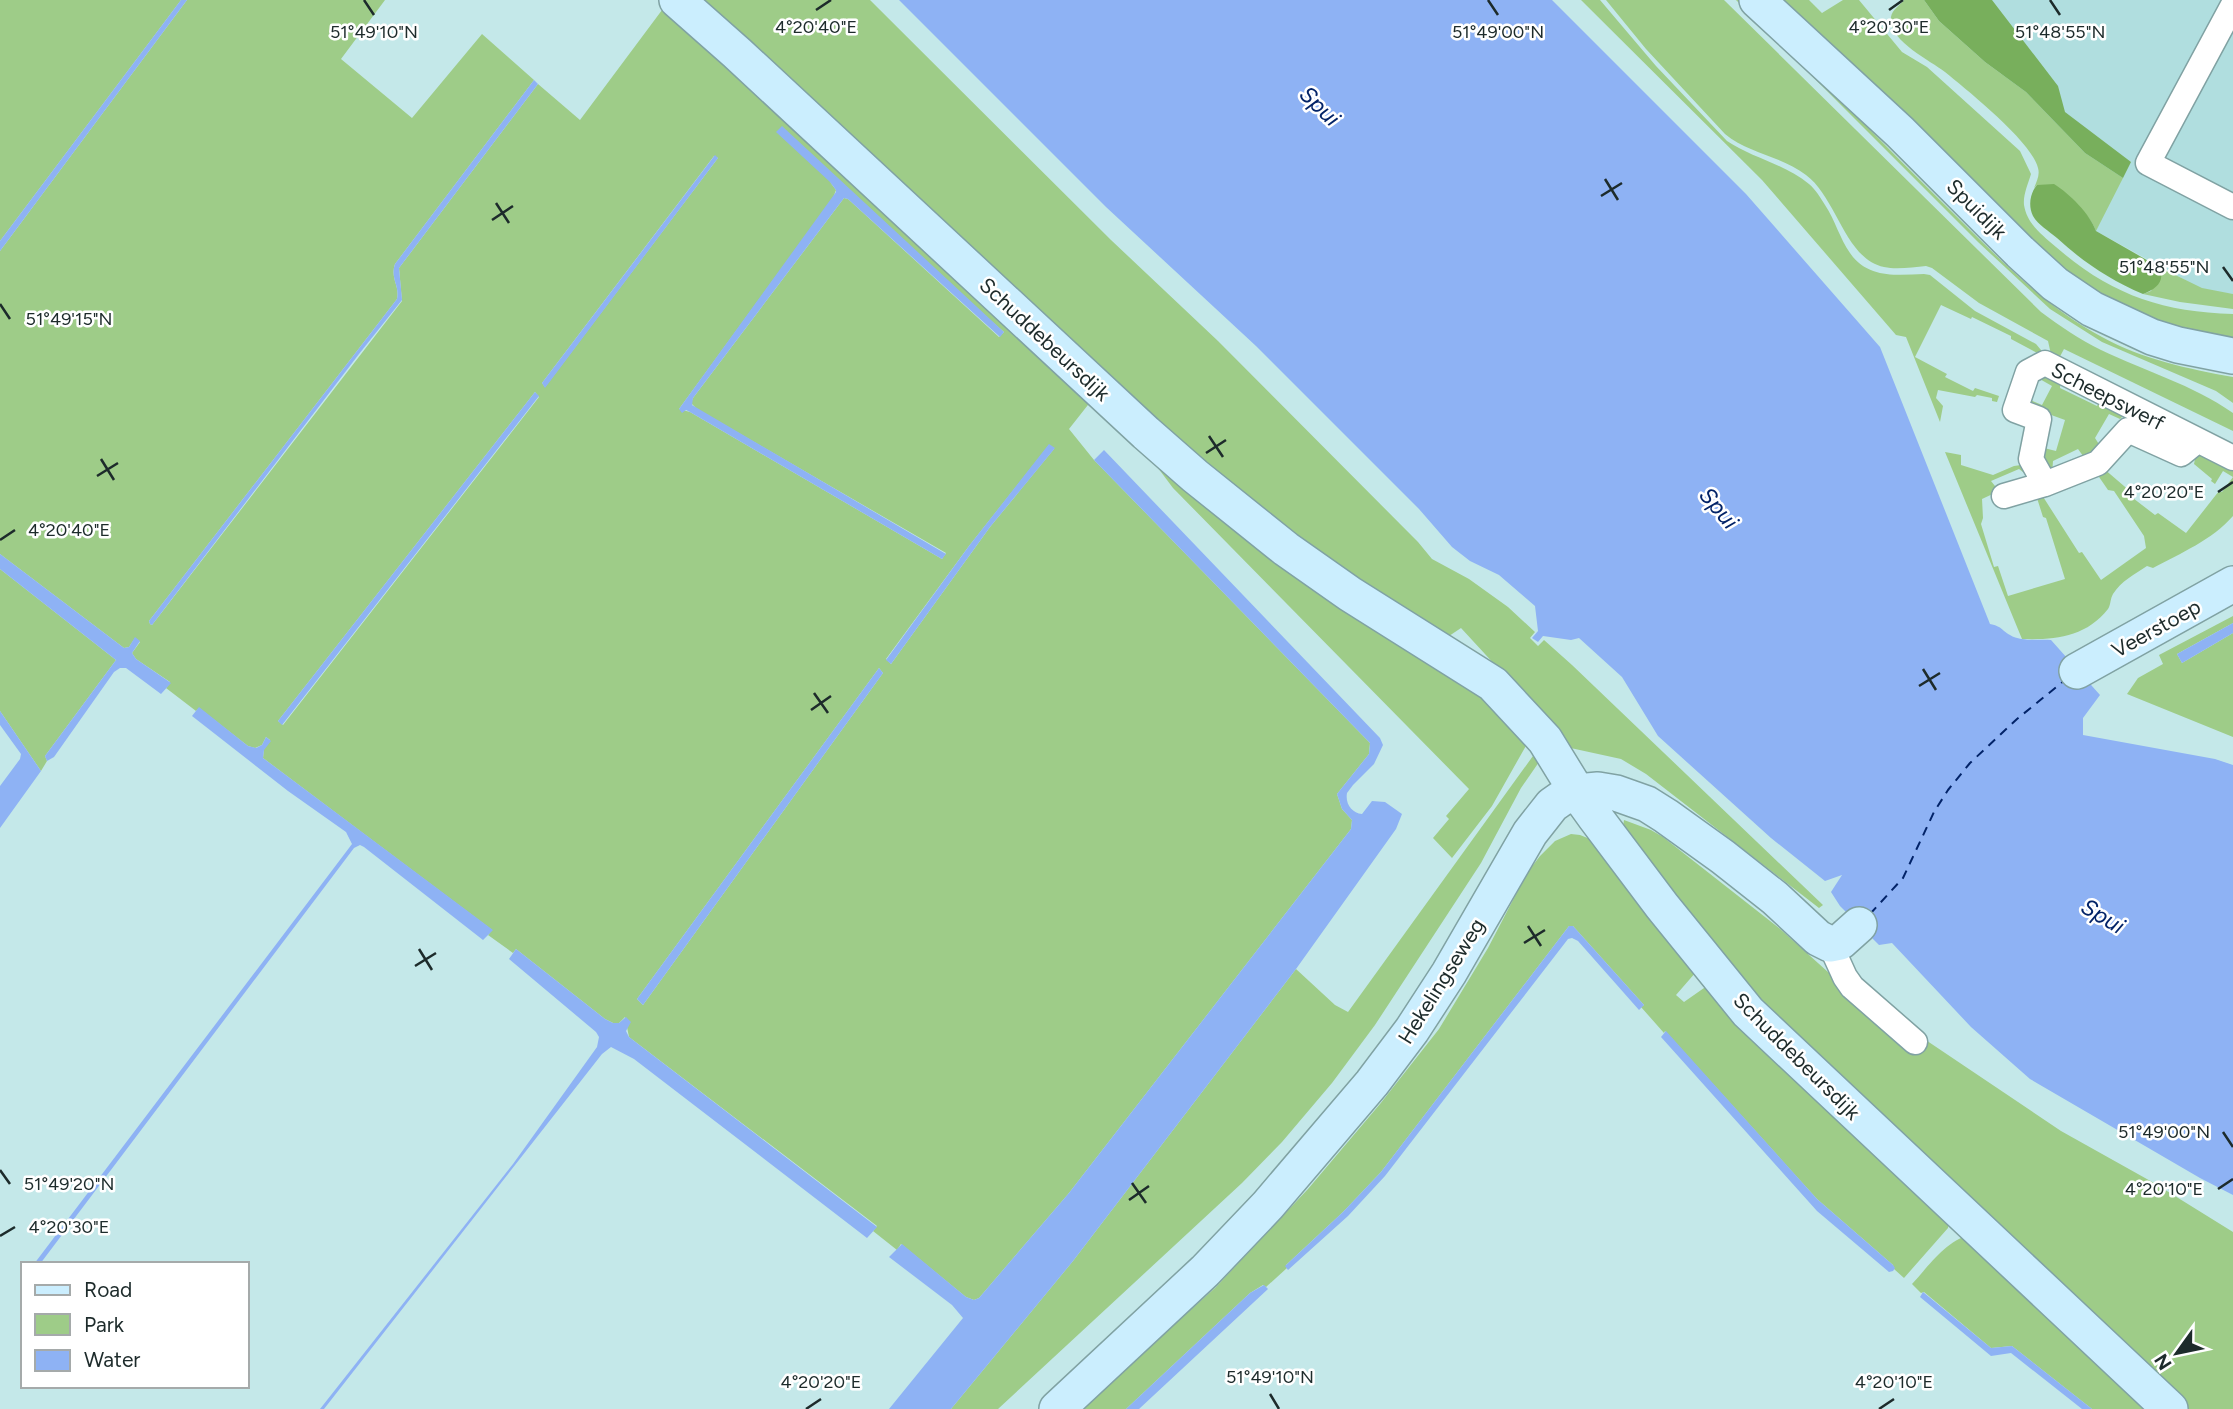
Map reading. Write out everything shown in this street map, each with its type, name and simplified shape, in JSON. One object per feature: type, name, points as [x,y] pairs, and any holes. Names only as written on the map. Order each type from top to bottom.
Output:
[{"type":"street","name":"Schuddebeursdijk","points":[[677,0],[1195,476],[1286,549],[1350,594],[1493,684],[1545,740],[1577,792],[1662,906],[1748,1012],[2170,1409]]},
{"type":"street","name":"Spuidijk","points":[[1757,0],[1900,132],[2055,284],[2092,309],[2152,337],[2233,356]]},
{"type":"street","points":[[2233,5],[2148,163],[2233,207]]},
{"type":"street","name":"Scheepswerf","points":[[2045,484],[2031,459],[2039,419],[2015,410],[2028,372],[2045,363],[2233,458]]},
{"type":"street","name":"Scheepswerf","points":[[2004,496],[2045,484],[2098,463],[2128,430],[2181,454],[2197,441]]},
{"type":"street","name":"Veerstoep","points":[[2077,671],[2233,584]]},
{"type":"street","points":[[1577,792],[1598,790],[1616,793],[1647,804],[1775,898],[1818,938],[1830,944],[1840,942],[1859,925]]},
{"type":"street","name":"Hekelingseweg","points":[[1057,1409],[1205,1271],[1268,1205],[1372,1083],[1412,1030],[1449,973],[1539,819],[1552,805],[1577,792]]},
{"type":"street","points":[[1830,944],[1845,977],[1853,987],[1915,1042]]},
{"type":"shaded area","points":[[1958,0],[2233,0],[2233,294],[2208,291],[2194,285],[2096,231]]},
{"type":"green space","points":[[0,0],[181,0],[0,241]]},
{"type":"green space","points":[[187,0],[385,0],[341,59],[412,118],[482,34],[534,80],[395,264],[397,299],[149,621],[152,625],[402,301],[399,268],[538,84],[580,120],[668,2],[1095,396],[1069,429],[1094,460],[1370,743],[1369,754],[1337,794],[1342,809],[1352,820],[1351,829],[1069,1193],[979,1298],[974,1300],[966,1297],[901,1244],[897,1250],[873,1231],[877,1226],[629,1037],[625,1017],[619,1023],[605,1019],[516,949],[513,953],[488,935],[492,930],[263,758],[264,749],[270,740],[266,737],[262,745],[255,748],[248,746],[199,708],[196,711],[166,688],[170,682],[136,659],[132,653],[140,642],[135,638],[129,647],[124,648],[0,554],[0,251]],"holes":[[[714,156],[718,158],[545,387],[542,383]],[[830,182],[1004,332],[999,337],[844,198],[691,403],[697,409],[946,553],[942,559],[690,412],[679,409],[833,198],[836,190]],[[535,392],[539,397],[283,725],[278,721]],[[1049,445],[1054,449],[990,527],[891,664],[886,659],[969,546]],[[879,668],[883,673],[643,1005],[637,999]]]},
{"type":"green space","points":[[697,0],[870,0],[1111,240],[1218,341],[1432,559],[1469,579],[1508,607],[1535,632],[1530,638],[1538,646],[1544,640],[1572,665],[1823,905],[1819,908],[1646,774],[1621,759],[1566,747],[1542,716],[1461,628],[1446,638],[1399,610],[1216,477]]},
{"type":"green space","points":[[1581,0],[1600,0],[1656,66],[1727,141],[1790,171],[1811,186],[1829,211],[1846,248],[1857,261],[1884,274],[1930,275],[1975,311],[2036,344],[2041,355],[2011,339],[2011,336],[1941,305],[1915,357],[1973,391],[1975,388],[1999,396],[1997,402],[1992,401],[1992,398],[1938,390],[1936,398],[1943,406],[1940,422],[1906,337],[1896,335],[1762,180]]},
{"type":"green space","points":[[1606,0],[1724,0],[2041,312],[2093,346],[2217,403],[2233,413],[2233,431],[2064,349],[2057,362],[2052,359],[2048,341],[1979,303],[1932,268],[1889,268],[1871,262],[1850,240],[1817,185],[1787,163],[1744,146],[1725,134],[1646,49]]},
{"type":"green space","points":[[1736,0],[1743,0],[1919,179],[2038,293],[2079,324],[2117,345],[2166,362],[2233,377],[2233,403],[2216,391],[2102,342],[2050,309],[1978,242]]},
{"type":"green space","points":[[1776,0],[1809,0],[1822,13],[1843,0],[1859,0],[1902,52],[1927,67],[2020,151],[2031,174],[2024,205],[2032,223],[2041,233],[2096,277],[2138,297],[2183,309],[2233,314],[2233,346],[2184,339],[2063,279]]},
{"type":"green space","points":[[1904,0],[1924,0],[1939,21],[1985,62],[2026,92],[2085,153],[2123,178],[2096,231],[2086,215],[2072,203],[2037,185],[2034,188],[2038,168],[2033,157],[2012,131],[1983,103],[1911,49],[1896,34],[1891,17]]},
{"type":"green space","points":[[1924,0],[1992,0],[2058,86],[2065,112],[2131,162],[2123,178],[2085,153],[2026,92],[1985,62],[1939,21]]},
{"type":"green space","points":[[2054,184],[2079,205],[2096,231],[2159,267],[2161,276],[2156,287],[2143,294],[2119,283],[2087,263],[2038,222],[2031,208],[2033,192],[2037,185]]},
{"type":"green space","points":[[2159,267],[2202,288],[2233,294],[2233,309],[2143,294],[2151,291],[2161,271]]},
{"type":"green space","points":[[2044,373],[2061,381],[2060,388],[2097,406],[2100,401],[2123,412],[2120,419],[2109,414],[2095,438],[2102,449],[2086,460],[2078,449],[2053,461],[2052,474],[2048,473],[2040,447],[2056,451],[2065,420],[2029,407],[2028,399],[2042,405],[2052,386],[2038,378]]},
{"type":"green space","points":[[1945,452],[1961,455],[1961,465],[1993,475],[2021,465],[2031,478],[2019,469],[1991,481],[1999,491],[1982,499],[1981,524],[1994,567],[1998,566],[2008,596],[2065,579],[2037,498],[2040,492],[2079,553],[2082,552],[2101,580],[2146,548],[2144,536],[2114,491],[2108,490],[2097,474],[2103,468],[2131,492],[2129,495],[2155,515],[2158,513],[2186,533],[2233,477],[2233,516],[2225,525],[2196,545],[2153,568],[2147,566],[2128,578],[2113,594],[2108,609],[2090,626],[2069,635],[2022,639]]},
{"type":"green space","points":[[2201,453],[2233,467],[2233,477],[2223,471],[2215,484],[2194,464],[2195,459]]},
{"type":"green space","points":[[1158,459],[1488,695],[1532,735],[1492,806],[1452,858],[1433,838],[1449,819],[1446,816],[1469,789],[1173,488],[1155,464]]},
{"type":"green space","points":[[0,569],[116,660],[45,756],[47,761],[41,771],[0,711]]},
{"type":"green space","points":[[2233,616],[2233,623],[2177,654],[2182,663],[2233,633],[2233,737],[2127,694],[2138,678],[2163,664],[2159,655]]},
{"type":"green space","points":[[1538,749],[1539,762],[1521,788],[1481,863],[1375,1025],[1332,1083],[1282,1142],[1242,1183],[998,1409],[951,1409],[1073,1261],[1296,969],[1335,1005],[1348,1012]]},
{"type":"green space","points":[[1624,820],[1663,837],[1779,928],[1838,981],[2061,1131],[2154,1183],[2233,1232],[2233,1409],[2187,1409],[1770,1016],[1622,834]]},
{"type":"green space","points":[[1571,834],[1600,843],[1696,972],[1676,995],[1684,1002],[1704,988],[1716,989],[1949,1220],[1948,1228],[1904,1278],[1893,1265],[1817,1199],[1665,1031],[1664,1033],[1641,1007],[1644,1005],[1573,926],[1569,926],[1381,1172],[1286,1265],[1287,1268],[1266,1287],[1263,1285],[1250,1293],[1126,1409],[1080,1409],[1215,1288],[1308,1189],[1439,1029],[1488,948],[1527,873],[1555,841]]},
{"type":"green space","points":[[1970,1235],[2157,1409],[2092,1409],[2012,1346],[1991,1348],[1912,1284],[1945,1248]]},
{"type":"water","points":[[181,0],[187,0],[0,251],[0,241]]},
{"type":"water","name":"Spui","points":[[899,0],[1552,0],[1746,194],[1880,347],[1990,624],[2019,639],[2051,640],[2100,695],[2083,718],[2083,735],[2215,759],[2233,765],[2233,1195],[2030,1079],[1971,1027],[1892,943],[1879,945],[1840,906],[1831,892],[1842,875],[1825,881],[1771,838],[1658,736],[1622,677],[1579,638],[1571,640],[1543,636],[1538,642],[1532,638],[1538,631],[1535,606],[1499,575],[1470,561],[1452,547],[1419,509],[1256,346],[1106,207]]},
{"type":"water","points":[[534,80],[538,84],[399,268],[402,300],[152,625],[150,624],[149,621],[397,299],[395,264]]},
{"type":"water","points":[[782,126],[1004,332],[1000,337],[844,198],[693,398],[692,405],[946,554],[942,559],[690,412],[686,410],[682,413],[679,409],[836,192],[830,182],[776,132]]},
{"type":"water","points":[[715,155],[718,158],[545,388],[542,383]]},
{"type":"water","points":[[535,392],[539,396],[282,725],[278,721]]},
{"type":"water","points":[[1049,444],[1055,448],[990,527],[891,664],[886,660],[969,546]]},
{"type":"water","points":[[1104,450],[1380,738],[1383,745],[1374,764],[1347,793],[1350,807],[1362,814],[1372,801],[1385,802],[1402,814],[1396,829],[1296,969],[1073,1261],[951,1409],[889,1409],[963,1318],[952,1305],[889,1257],[902,1244],[966,1297],[974,1300],[979,1298],[1069,1193],[1351,829],[1352,820],[1342,809],[1337,794],[1369,754],[1370,743],[1094,460]]},
{"type":"water","points":[[0,554],[124,648],[129,647],[135,637],[140,641],[132,653],[136,659],[171,683],[161,694],[126,668],[120,668],[114,672],[54,757],[47,761],[45,756],[116,660],[0,569]]},
{"type":"water","points":[[2233,623],[2233,633],[2182,663],[2177,654]]},
{"type":"water","points":[[879,668],[883,673],[643,1005],[637,999]]},
{"type":"water","points":[[199,707],[248,746],[256,748],[262,745],[266,737],[271,741],[264,750],[263,758],[493,930],[483,940],[364,847],[360,845],[354,848],[42,1262],[36,1262],[352,844],[346,832],[288,791],[192,716]]},
{"type":"water","points":[[0,711],[41,771],[0,828],[0,786],[21,754],[0,725]]},
{"type":"water","points":[[1569,926],[1573,926],[1644,1005],[1639,1010],[1578,941],[1568,939],[1385,1176],[1348,1216],[1288,1270],[1285,1266],[1381,1172]]},
{"type":"water","points":[[516,949],[605,1019],[619,1023],[626,1017],[631,1022],[626,1031],[629,1037],[877,1227],[867,1238],[634,1059],[611,1047],[602,1054],[324,1409],[320,1409],[513,1164],[597,1047],[599,1037],[596,1032],[509,959]]},
{"type":"water","points":[[1666,1031],[1817,1199],[1893,1265],[1893,1271],[1889,1272],[1817,1211],[1661,1037]]},
{"type":"water","points":[[1264,1285],[1268,1289],[1139,1409],[1126,1409],[1250,1293]]},
{"type":"water","points":[[1923,1292],[1991,1348],[2012,1346],[2092,1409],[2082,1409],[2011,1353],[1991,1356],[1920,1297]]},
{"type":"ferry route","points":[[1870,914],[1903,878],[1934,812],[1970,763],[2017,719],[2065,680]]}]
